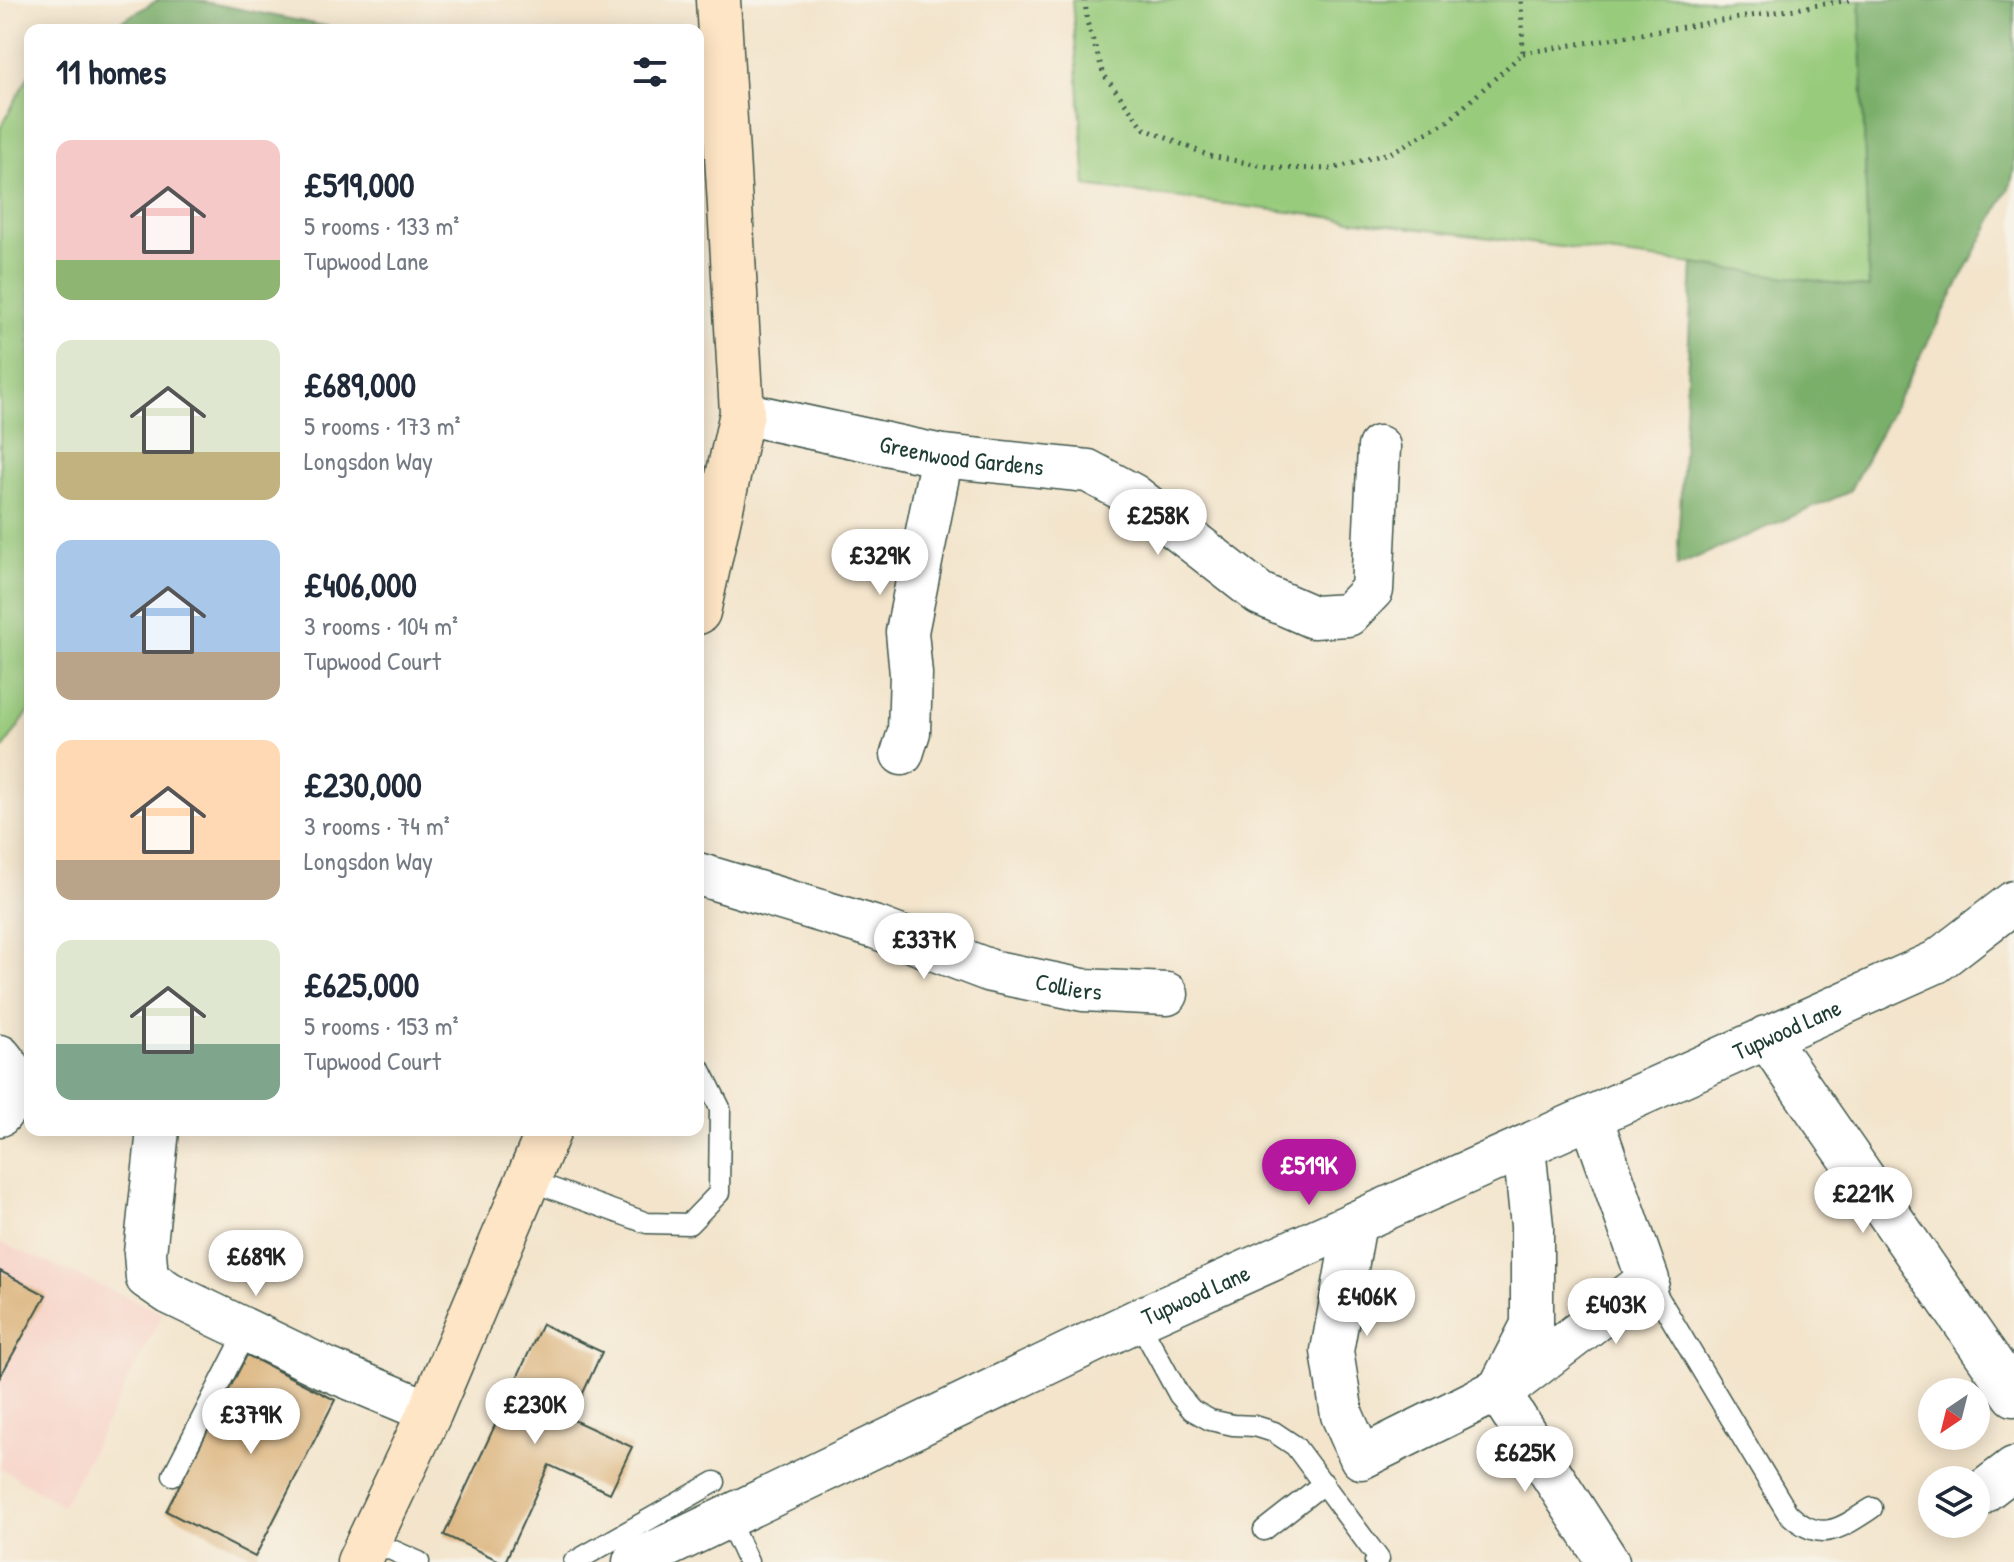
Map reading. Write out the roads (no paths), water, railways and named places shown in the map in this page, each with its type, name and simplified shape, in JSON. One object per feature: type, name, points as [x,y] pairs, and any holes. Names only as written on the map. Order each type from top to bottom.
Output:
[{"type":"main road","points":[[704,585],[742,413],[718,0]]},
{"type":"main road","points":[[364,1551],[430,1412],[546,1136]]},
{"type":"street","name":"Greenwood Gardens","points":[[742,413],[942,456],[1088,471],[1133,495],[1260,594],[1313,617],[1348,615],[1372,590],[1379,447]]},
{"type":"street","points":[[902,754],[909,732],[911,689],[907,632],[942,456]]},
{"type":"street","name":"Colliers","points":[[704,876],[877,928],[991,971],[1083,990],[1167,994]]},
{"type":"street","name":"Tupwood Lane","points":[[634,1562],[721,1500],[1138,1320],[1936,962],[2014,902]]},
{"type":"street","points":[[1766,1037],[2014,1395]]},
{"type":"street","points":[[1355,1223],[1332,1351],[1342,1415],[1361,1458],[1516,1381],[1648,1280],[1591,1117]]},
{"type":"street","points":[[150,1136],[145,1253],[147,1278],[169,1293],[325,1368],[430,1412]]},
{"type":"street","points":[[1498,1391],[1532,1325],[1532,1226],[1524,1147]]},
{"type":"street","points":[[1498,1391],[1608,1562]]},
{"type":"street","points":[[1990,1486],[2014,1468]]},
{"type":"lane","points":[[528,1180],[647,1223],[689,1224],[719,1193],[720,1108],[704,1076]]},
{"type":"lane","points":[[1648,1280],[1793,1518],[1799,1524],[1827,1532],[1840,1528],[1872,1508]]},
{"type":"lane","points":[[1138,1320],[1179,1395],[1192,1410],[1210,1420],[1274,1432],[1295,1446],[1379,1559],[1375,1562]]},
{"type":"lane","points":[[173,1475],[247,1330]]},
{"type":"lane","points":[[1264,1530],[1324,1483]]},
{"type":"lane","points":[[574,1562],[721,1500],[748,1562]]},
{"type":"lane","points":[[364,1551],[419,1562]]}]
